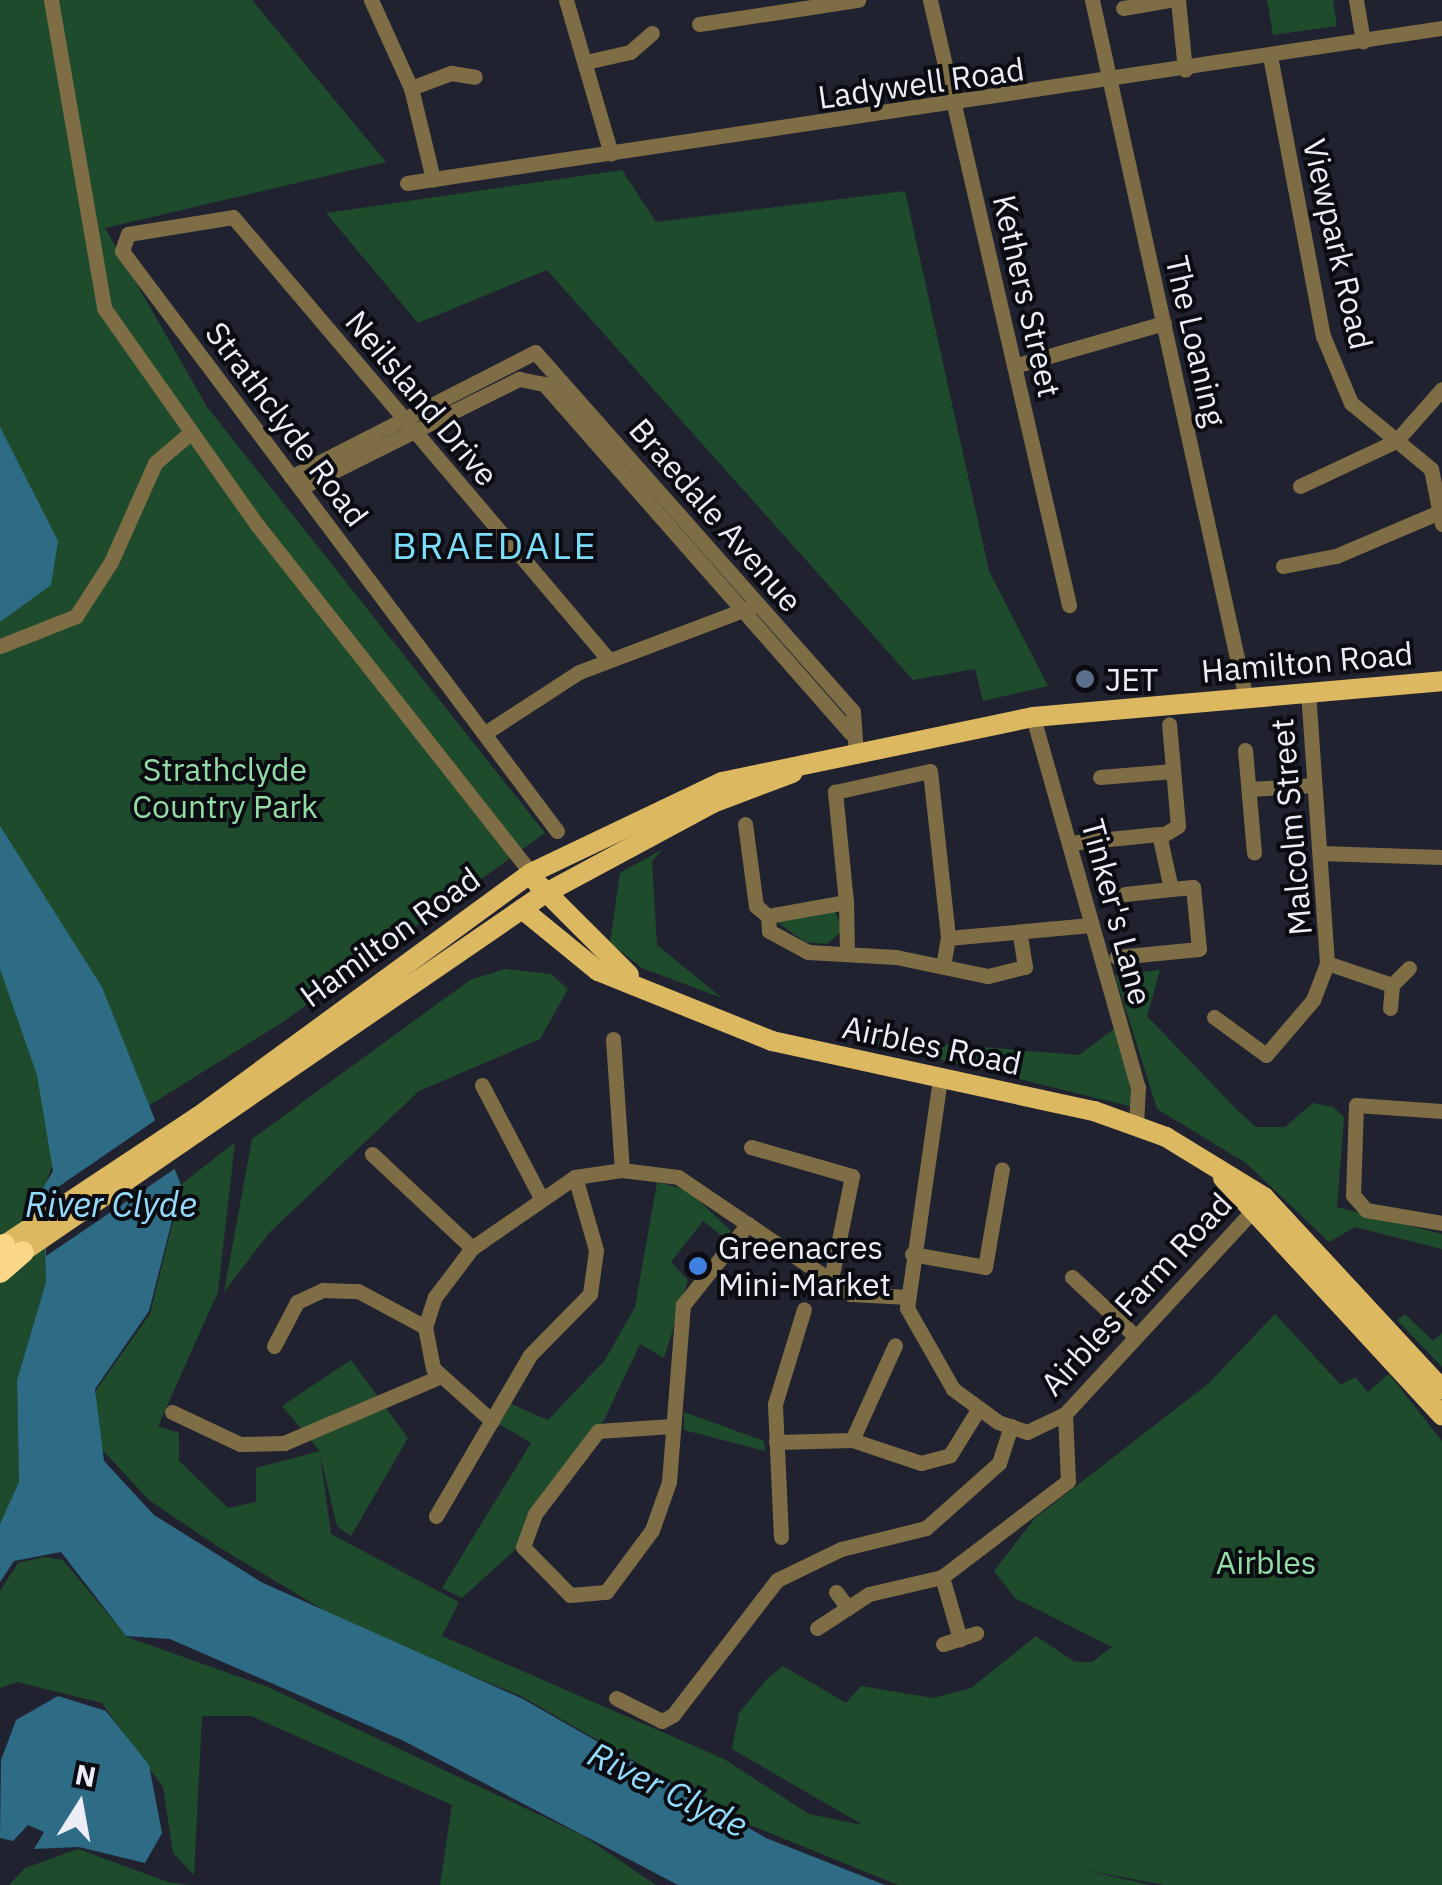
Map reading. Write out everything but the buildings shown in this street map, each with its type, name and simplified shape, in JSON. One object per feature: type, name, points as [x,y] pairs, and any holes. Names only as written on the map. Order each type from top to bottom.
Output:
[{"type":"main road","name":"Hamilton Road","points":[[11,1251],[544,894],[712,803],[856,748],[1033,716],[1245,694],[1442,681]]},
{"type":"main road","name":"Hamilton Road","points":[[203,1122],[531,873],[722,782],[822,761]]},
{"type":"main road","name":"Airbles Road","points":[[531,873],[544,894],[638,983]]},
{"type":"main road","name":"Airbles Road","points":[[522,909],[598,971],[638,983],[772,1041],[1136,1124],[1212,1165],[1258,1205],[1442,1389]]},
{"type":"main road","name":"Airbles Road","points":[[1258,1205],[1442,1415]]},
{"type":"street","points":[[50,0],[104,308],[189,434],[531,873]]},
{"type":"street","points":[[371,0],[412,88],[433,179]]},
{"type":"street","points":[[566,0],[611,154]]},
{"type":"street","points":[[699,24],[858,0]]},
{"type":"street","name":"Kethers Street","points":[[930,0],[1069,605]]},
{"type":"street","name":"The Loaning","points":[[1092,0],[1245,694]]},
{"type":"street","points":[[1123,8],[1170,0]]},
{"type":"street","points":[[1178,0],[1185,70]]},
{"type":"street","points":[[1356,0],[1363,41]]},
{"type":"street","name":"Ladywell Road","points":[[407,183],[955,106],[1442,28]]},
{"type":"street","points":[[586,62],[630,52],[652,34]]},
{"type":"street","name":"Viewpark Road","points":[[1270,56],[1323,336],[1352,403],[1430,469],[1441,518]]},
{"type":"street","points":[[412,88],[451,72],[476,77]]},
{"type":"street","name":"Strathclyde Road","points":[[233,216],[124,240],[122,251],[558,831]]},
{"type":"street","name":"Neilsland Drive","points":[[233,216],[609,660]]},
{"type":"street","points":[[1014,366],[1164,323]]},
{"type":"street","name":"Braedale Avenue","points":[[513,360],[535,352],[752,607],[856,748]]},
{"type":"street","points":[[296,482],[408,426],[525,379],[513,360],[408,426]]},
{"type":"street","name":"Braedale Avenue","points":[[525,379],[752,607]]},
{"type":"street","points":[[1300,486],[1396,441],[1442,388]]},
{"type":"street","points":[[0,646],[76,616],[112,562],[155,463],[189,434]]},
{"type":"street","points":[[1283,566],[1336,556],[1441,518]]},
{"type":"street","points":[[485,733],[609,660],[752,607]]},
{"type":"street","name":"Malcolm Street","points":[[1214,1017],[1266,1055],[1313,1000],[1328,963],[1308,691]]},
{"type":"street","name":"Tinker's Lane","points":[[1033,716],[1138,1087],[1136,1124]]},
{"type":"street","points":[[1069,843],[1163,836],[1178,826],[1169,724]]},
{"type":"street","points":[[1245,750],[1254,853]]},
{"type":"street","points":[[848,950],[835,792],[930,770],[948,938],[943,966]]},
{"type":"street","points":[[1100,777],[1173,771]]},
{"type":"street","points":[[1250,789],[1314,785]]},
{"type":"street","points":[[746,824],[756,906],[768,916],[769,930],[808,952],[848,950],[943,966],[1012,972],[1025,967],[1020,934]]},
{"type":"street","points":[[1163,836],[1171,889]]},
{"type":"street","points":[[1320,853],[1442,856]]},
{"type":"street","points":[[1116,957],[1199,949],[1193,886],[1126,894]]},
{"type":"street","points":[[768,916],[846,902]]},
{"type":"street","points":[[948,938],[1090,925]]},
{"type":"street","points":[[1328,963],[1392,985]]},
{"type":"street","points":[[1390,1008],[1392,985],[1409,968]]},
{"type":"street","points":[[613,1039],[622,1170]]},
{"type":"street","points":[[616,1698],[662,1721],[673,1716],[776,1580],[842,1549],[926,1528],[1000,1462],[1011,1426],[979,1408],[929,1356],[908,1297],[940,1079]]},
{"type":"street","points":[[482,1086],[540,1194]]},
{"type":"street","points":[[1442,1111],[1356,1105],[1353,1195],[1366,1210],[1442,1223]]},
{"type":"street","points":[[751,1147],[852,1176],[831,1280]]},
{"type":"street","points":[[372,1154],[472,1248]]},
{"type":"street","points":[[492,1421],[439,1377],[425,1327],[472,1248],[540,1194],[574,1177],[622,1170],[678,1178],[851,1294],[908,1297]]},
{"type":"street","points":[[912,1254],[985,1267],[1002,1170]]},
{"type":"street","points":[[436,1516],[530,1355],[590,1294],[596,1250],[574,1177]]},
{"type":"street","name":"Airbles Farm Road","points":[[1011,1426],[1046,1426],[1065,1414],[1258,1205]]},
{"type":"street","points":[[672,1426],[598,1431],[535,1514],[523,1547],[570,1595],[606,1592],[652,1530],[669,1482],[683,1306],[748,1224]]},
{"type":"street","points":[[1072,1277],[1135,1336]]},
{"type":"street","points":[[274,1346],[298,1302],[323,1290],[358,1292],[425,1327]]},
{"type":"street","points":[[781,1537],[777,1383],[804,1309]]},
{"type":"street","points":[[852,1440],[896,1344]]},
{"type":"street","points":[[172,1412],[240,1444],[284,1443],[439,1377]]},
{"type":"street","points":[[776,1442],[852,1440],[921,1463],[950,1455],[979,1408]]},
{"type":"street","points":[[816,1628],[848,1608],[942,1576],[1068,1481],[1065,1414]]},
{"type":"street","points":[[942,1576],[952,1641],[976,1634]]},
{"type":"street","points":[[836,1592],[848,1608]]},
{"type":"green space","name":"Strathclyde Country Park","points":[[0,0],[252,0],[386,162],[105,228],[207,407],[545,833],[283,1022],[52,1166],[43,1192],[46,1282],[17,1380],[19,1483],[0,1524]]},
{"type":"green space","points":[[1267,0],[1333,0],[1337,26],[1273,35]]},
{"type":"green space","points":[[622,170],[656,222],[905,191],[989,571],[1048,686],[983,701],[975,669],[913,680],[547,270],[418,323],[326,213]]},
{"type":"green space","points":[[663,849],[652,861],[657,945],[722,998],[642,968],[610,943],[620,873]]},
{"type":"green space","points":[[835,911],[843,930],[827,944],[805,942],[777,922]]},
{"type":"green space","points":[[505,969],[551,974],[568,989],[540,1039],[419,1091],[270,1232],[224,1292],[252,1139],[470,980]]},
{"type":"green space","points":[[1160,970],[1147,1016],[1238,1111],[1256,1127],[1285,1127],[1313,1103],[1333,1107],[1344,1117],[1337,1207],[1442,1234],[1442,1249],[1355,1227],[1329,1242],[1246,1163],[1157,1109],[1115,975]]},
{"type":"green space","points":[[1119,1025],[1133,1107],[845,1036],[1079,1055]]},
{"type":"green space","name":"Airbles","points":[[235,1142],[218,1292],[158,1426],[179,1433],[179,1461],[228,1508],[256,1502],[256,1468],[320,1451],[282,1406],[351,1360],[408,1438],[351,1536],[337,1526],[320,1455],[331,1534],[459,1602],[442,1636],[724,1759],[809,1814],[863,1825],[732,1749],[739,1713],[767,1679],[783,1666],[846,1703],[861,1686],[933,1698],[971,1688],[1036,1636],[1075,1662],[1092,1662],[1112,1647],[1015,1598],[994,1571],[1035,1518],[1209,1383],[1275,1314],[1341,1385],[1355,1377],[1368,1392],[1389,1374],[1442,1441],[1442,1885],[1165,1885],[1078,1869],[1151,1885],[898,1885],[733,1818],[521,1696],[347,1624],[217,1546],[149,1500],[96,1443],[96,1390],[150,1314],[182,1184]]},
{"type":"green space","points":[[657,1182],[688,1190],[731,1231],[726,1239],[703,1221],[671,1262],[688,1280],[664,1358],[640,1344],[604,1420],[528,1514],[515,1550],[462,1598],[442,1588],[531,1443],[499,1424],[511,1404],[548,1420],[605,1360],[635,1307]]},
{"type":"green space","points":[[1405,1314],[1433,1341],[1442,1333],[1442,1367],[1397,1320]]},
{"type":"green space","points":[[684,1412],[764,1441],[765,1451],[684,1430]]},
{"type":"green space","points":[[44,1557],[63,1560],[127,1637],[268,1687],[582,1835],[656,1885],[440,1885],[452,1805],[251,1716],[202,1716],[194,1875],[173,1853],[163,1787],[102,1703],[17,1682],[0,1688],[0,1591],[18,1563]]},
{"type":"green space","points":[[78,1849],[168,1882],[190,1885],[9,1885],[25,1868]]},
{"type":"water","points":[[0,427],[58,541],[51,585],[0,622]]},
{"type":"water","name":"River Clyde","points":[[0,826],[102,987],[181,1185],[149,1311],[95,1389],[104,1461],[154,1515],[263,1583],[523,1699],[766,1838],[885,1885],[678,1885],[404,1741],[170,1639],[126,1636],[61,1552],[14,1561],[0,1582],[0,1524],[19,1482],[17,1380],[46,1282],[43,1188],[53,1171],[37,1075],[0,969]]},
{"type":"water","points":[[58,1696],[106,1711],[149,1765],[162,1833],[145,1863],[79,1847],[34,1849],[44,1832],[28,1825],[13,1841],[0,1838],[1,1760],[16,1720]]},
{"type":"pier","points":[[160,1117],[176,1168],[46,1256],[45,1196]]},
{"type":"place","name":"JET","points":[[1085,679]]},
{"type":"place","name":"Greenacres Mini-Market","points":[[698,1266]]},
{"type":"district","name":"BRAEDALE","points":[[495,545]]}]
